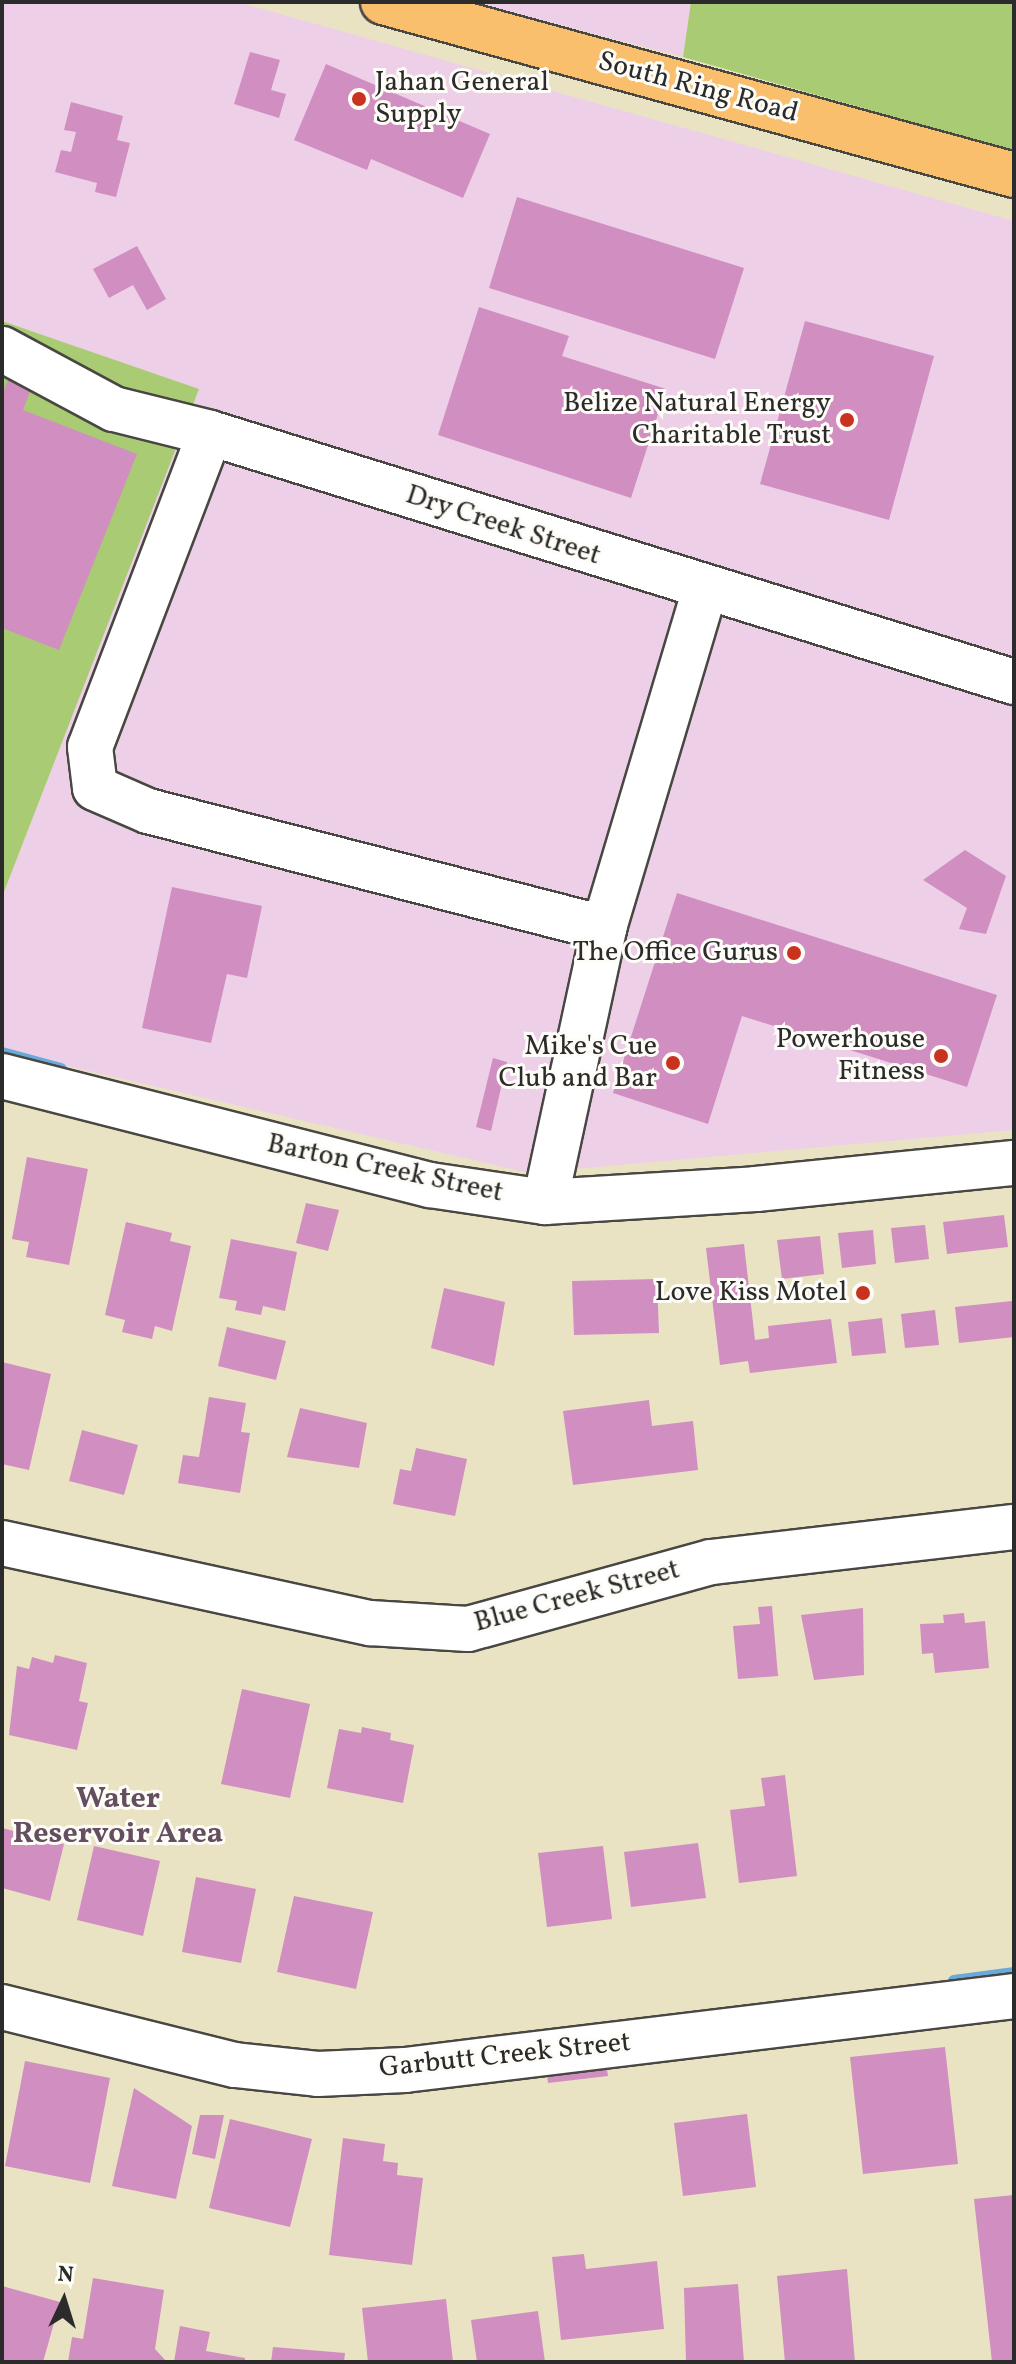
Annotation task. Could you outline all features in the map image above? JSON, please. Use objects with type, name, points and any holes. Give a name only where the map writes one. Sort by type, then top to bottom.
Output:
[{"type":"main road","name":"South Ring Road","points":[[383,2],[1014,175]]},
{"type":"street","name":"Dry Creek Street","points":[[2,349],[114,409],[210,433],[705,590],[1014,682]]},
{"type":"street","points":[[210,433],[90,747],[95,788],[148,811],[604,928]]},
{"type":"street","points":[[545,1202],[604,928],[705,590]]},
{"type":"street","name":"Barton Creek Street","points":[[2,1076],[430,1185],[545,1202],[756,1189],[1014,1163]]},
{"type":"street","name":"Blue Creek Street","points":[[2,1543],[370,1623],[468,1629],[711,1562],[1014,1527]]},
{"type":"street","name":"Garbutt Creek Street","points":[[2,2007],[235,2065],[318,2074],[405,2070],[1014,1996]]},
{"type":"shaded area","points":[[2,2],[238,2],[1014,221],[1014,1130],[529,1173],[2,1051],[2,897],[198,389],[2,321]]},
{"type":"shaded area","points":[[472,2],[691,2],[683,57]]},
{"type":"green space","points":[[691,2],[1014,2],[1014,151],[683,57]]},
{"type":"green space","points":[[2,321],[199,389],[2,897]]},
{"type":"building","points":[[250,52],[280,60],[271,90],[286,94],[279,118],[234,104]]},
{"type":"building","name":"Jahan General Supply","points":[[326,64],[490,134],[463,198],[371,159],[367,170],[294,140]]},
{"type":"building","points":[[71,102],[123,116],[117,140],[130,143],[116,197],[95,192],[97,183],[55,172],[61,150],[71,152],[76,132],[64,130]]},
{"type":"building","points":[[517,197],[744,268],[715,359],[489,288]]},
{"type":"building","points":[[137,246],[166,299],[147,310],[133,285],[109,298],[93,269]]},
{"type":"building","points":[[479,307],[569,336],[562,356],[666,389],[631,498],[438,435]]},
{"type":"building","name":"Belize Natural Energy Charitable Trust","points":[[805,321],[934,356],[889,520],[760,484]]},
{"type":"building","points":[[8,380],[31,389],[23,410],[137,454],[59,650],[2,628],[2,395]]},
{"type":"building","points":[[965,850],[1006,876],[986,934],[959,929],[967,908],[923,880]]},
{"type":"building","points":[[172,887],[262,906],[247,978],[227,974],[211,1043],[142,1028]]},
{"type":"building","points":[[677,893],[997,995],[967,1087],[742,1016],[708,1124],[613,1093]]},
{"type":"building","points":[[493,1058],[507,1062],[491,1131],[476,1127]]},
{"type":"building","points":[[27,1157],[88,1169],[69,1265],[26,1257],[29,1242],[12,1239]]},
{"type":"building","points":[[306,1203],[339,1210],[328,1251],[296,1243]]},
{"type":"building","points":[[1004,1215],[1008,1247],[947,1254],[943,1222]]},
{"type":"building","points":[[126,1222],[172,1233],[170,1241],[191,1246],[172,1331],[155,1326],[152,1339],[122,1332],[125,1320],[105,1315]]},
{"type":"building","points":[[925,1225],[929,1259],[895,1263],[891,1228]]},
{"type":"building","points":[[873,1230],[876,1264],[842,1268],[838,1233]]},
{"type":"building","points":[[820,1236],[824,1274],[782,1279],[777,1240]]},
{"type":"building","points":[[231,1239],[297,1252],[285,1311],[263,1306],[261,1315],[235,1310],[237,1301],[219,1298]]},
{"type":"building","points":[[744,1244],[755,1340],[769,1338],[768,1326],[831,1319],[837,1363],[750,1373],[748,1361],[720,1365],[706,1248]]},
{"type":"building","points":[[657,1279],[659,1333],[574,1335],[572,1281]]},
{"type":"building","points":[[444,1288],[505,1302],[494,1366],[431,1348]]},
{"type":"building","points":[[1012,1301],[1014,1337],[959,1343],[955,1307]]},
{"type":"building","points":[[935,1310],[939,1345],[905,1348],[901,1314]]},
{"type":"building","points":[[882,1318],[886,1353],[852,1356],[848,1322]]},
{"type":"building","points":[[227,1327],[286,1341],[276,1380],[218,1366]]},
{"type":"building","points":[[2,1362],[51,1374],[29,1470],[2,1464]]},
{"type":"building","points":[[209,1397],[246,1403],[241,1432],[250,1433],[240,1493],[178,1483],[183,1455],[199,1457]]},
{"type":"building","points":[[649,1400],[652,1426],[693,1421],[698,1470],[573,1485],[563,1411]]},
{"type":"building","points":[[300,1408],[367,1423],[359,1468],[287,1457]]},
{"type":"building","points":[[82,1430],[138,1445],[124,1495],[69,1481]]},
{"type":"building","points":[[416,1448],[467,1459],[455,1516],[393,1504],[400,1469],[411,1471]]},
{"type":"building","points":[[772,1606],[778,1676],[738,1679],[733,1626],[760,1624],[758,1607]]},
{"type":"building","points":[[863,1608],[864,1675],[814,1680],[801,1615]]},
{"type":"building","points":[[964,1613],[965,1623],[985,1621],[989,1668],[935,1673],[933,1653],[922,1654],[920,1624],[944,1623],[943,1615]]},
{"type":"building","points":[[55,1655],[87,1663],[79,1701],[88,1703],[77,1750],[9,1735],[17,1666],[29,1669],[32,1657],[53,1663]]},
{"type":"building","points":[[242,1689],[310,1704],[290,1798],[221,1784]]},
{"type":"building","points":[[362,1727],[391,1733],[390,1740],[414,1745],[403,1803],[327,1788],[339,1729],[361,1733]]},
{"type":"building","points":[[785,1775],[797,1876],[739,1883],[730,1810],[765,1806],[761,1778]]},
{"type":"building","points":[[2,1828],[64,1844],[50,1901],[2,1888]]},
{"type":"building","points":[[698,1843],[706,1898],[631,1907],[624,1852]]},
{"type":"building","points":[[94,1846],[160,1861],[143,1936],[77,1920]]},
{"type":"building","points":[[603,1846],[612,1919],[547,1927],[538,1853]]},
{"type":"building","points":[[196,1877],[256,1889],[241,1963],[182,1952]]},
{"type":"building","points":[[294,1896],[373,1912],[356,1989],[277,1972]]},
{"type":"building","points":[[945,2047],[958,2164],[863,2174],[850,2057]]},
{"type":"building","points":[[604,2050],[608,2076],[548,2083],[545,2057]]},
{"type":"building","points":[[25,2061],[110,2078],[90,2183],[5,2166]]},
{"type":"building","points":[[134,2088],[192,2126],[176,2199],[112,2186]]},
{"type":"building","points":[[747,2114],[756,2187],[683,2196],[674,2123]]},
{"type":"building","points":[[200,2115],[224,2115],[215,2159],[192,2154]]},
{"type":"building","points":[[230,2119],[312,2139],[290,2227],[209,2208]]},
{"type":"building","points":[[343,2138],[385,2144],[383,2161],[398,2163],[397,2175],[423,2178],[412,2265],[329,2255]]},
{"type":"building","points":[[1014,2195],[1014,2362],[992,2362],[974,2199]]},
{"type":"building","points":[[584,2254],[586,2269],[657,2261],[664,2329],[561,2340],[552,2257]]},
{"type":"building","points":[[847,2269],[855,2362],[785,2362],[777,2276]]},
{"type":"building","points":[[93,2278],[164,2290],[155,2349],[167,2362],[68,2362],[72,2337],[83,2339]]},
{"type":"building","points":[[738,2284],[744,2362],[686,2362],[684,2288]]},
{"type":"building","points":[[2,2286],[60,2302],[43,2362],[2,2362]]},
{"type":"building","points":[[446,2299],[453,2362],[368,2362],[362,2308]]},
{"type":"building","points":[[538,2311],[545,2362],[477,2362],[471,2320]]},
{"type":"building","points":[[180,2326],[210,2332],[206,2351],[245,2358],[245,2362],[174,2362]]},
{"type":"building","points":[[273,2347],[345,2353],[344,2362],[271,2362]]},
{"type":"waterway","points":[[2,1053],[61,1069]]},
{"type":"waterway","points":[[954,1981],[1014,1973]]},
{"type":"place","name":"Jahan General Supply","points":[[359,99]]},
{"type":"place","name":"Belize Natural Energy Charitable Trust","points":[[847,420]]},
{"type":"place","name":"The Office Gurus","points":[[794,953]]},
{"type":"place","name":"Powerhouse Fitness","points":[[941,1056]]},
{"type":"place","name":"Mike's Cue Club and Bar","points":[[673,1063]]},
{"type":"place","name":"Love Kiss Motel","points":[[863,1293]]},
{"type":"district","name":"Water Reservoir Area","points":[[118,1816]]}]
